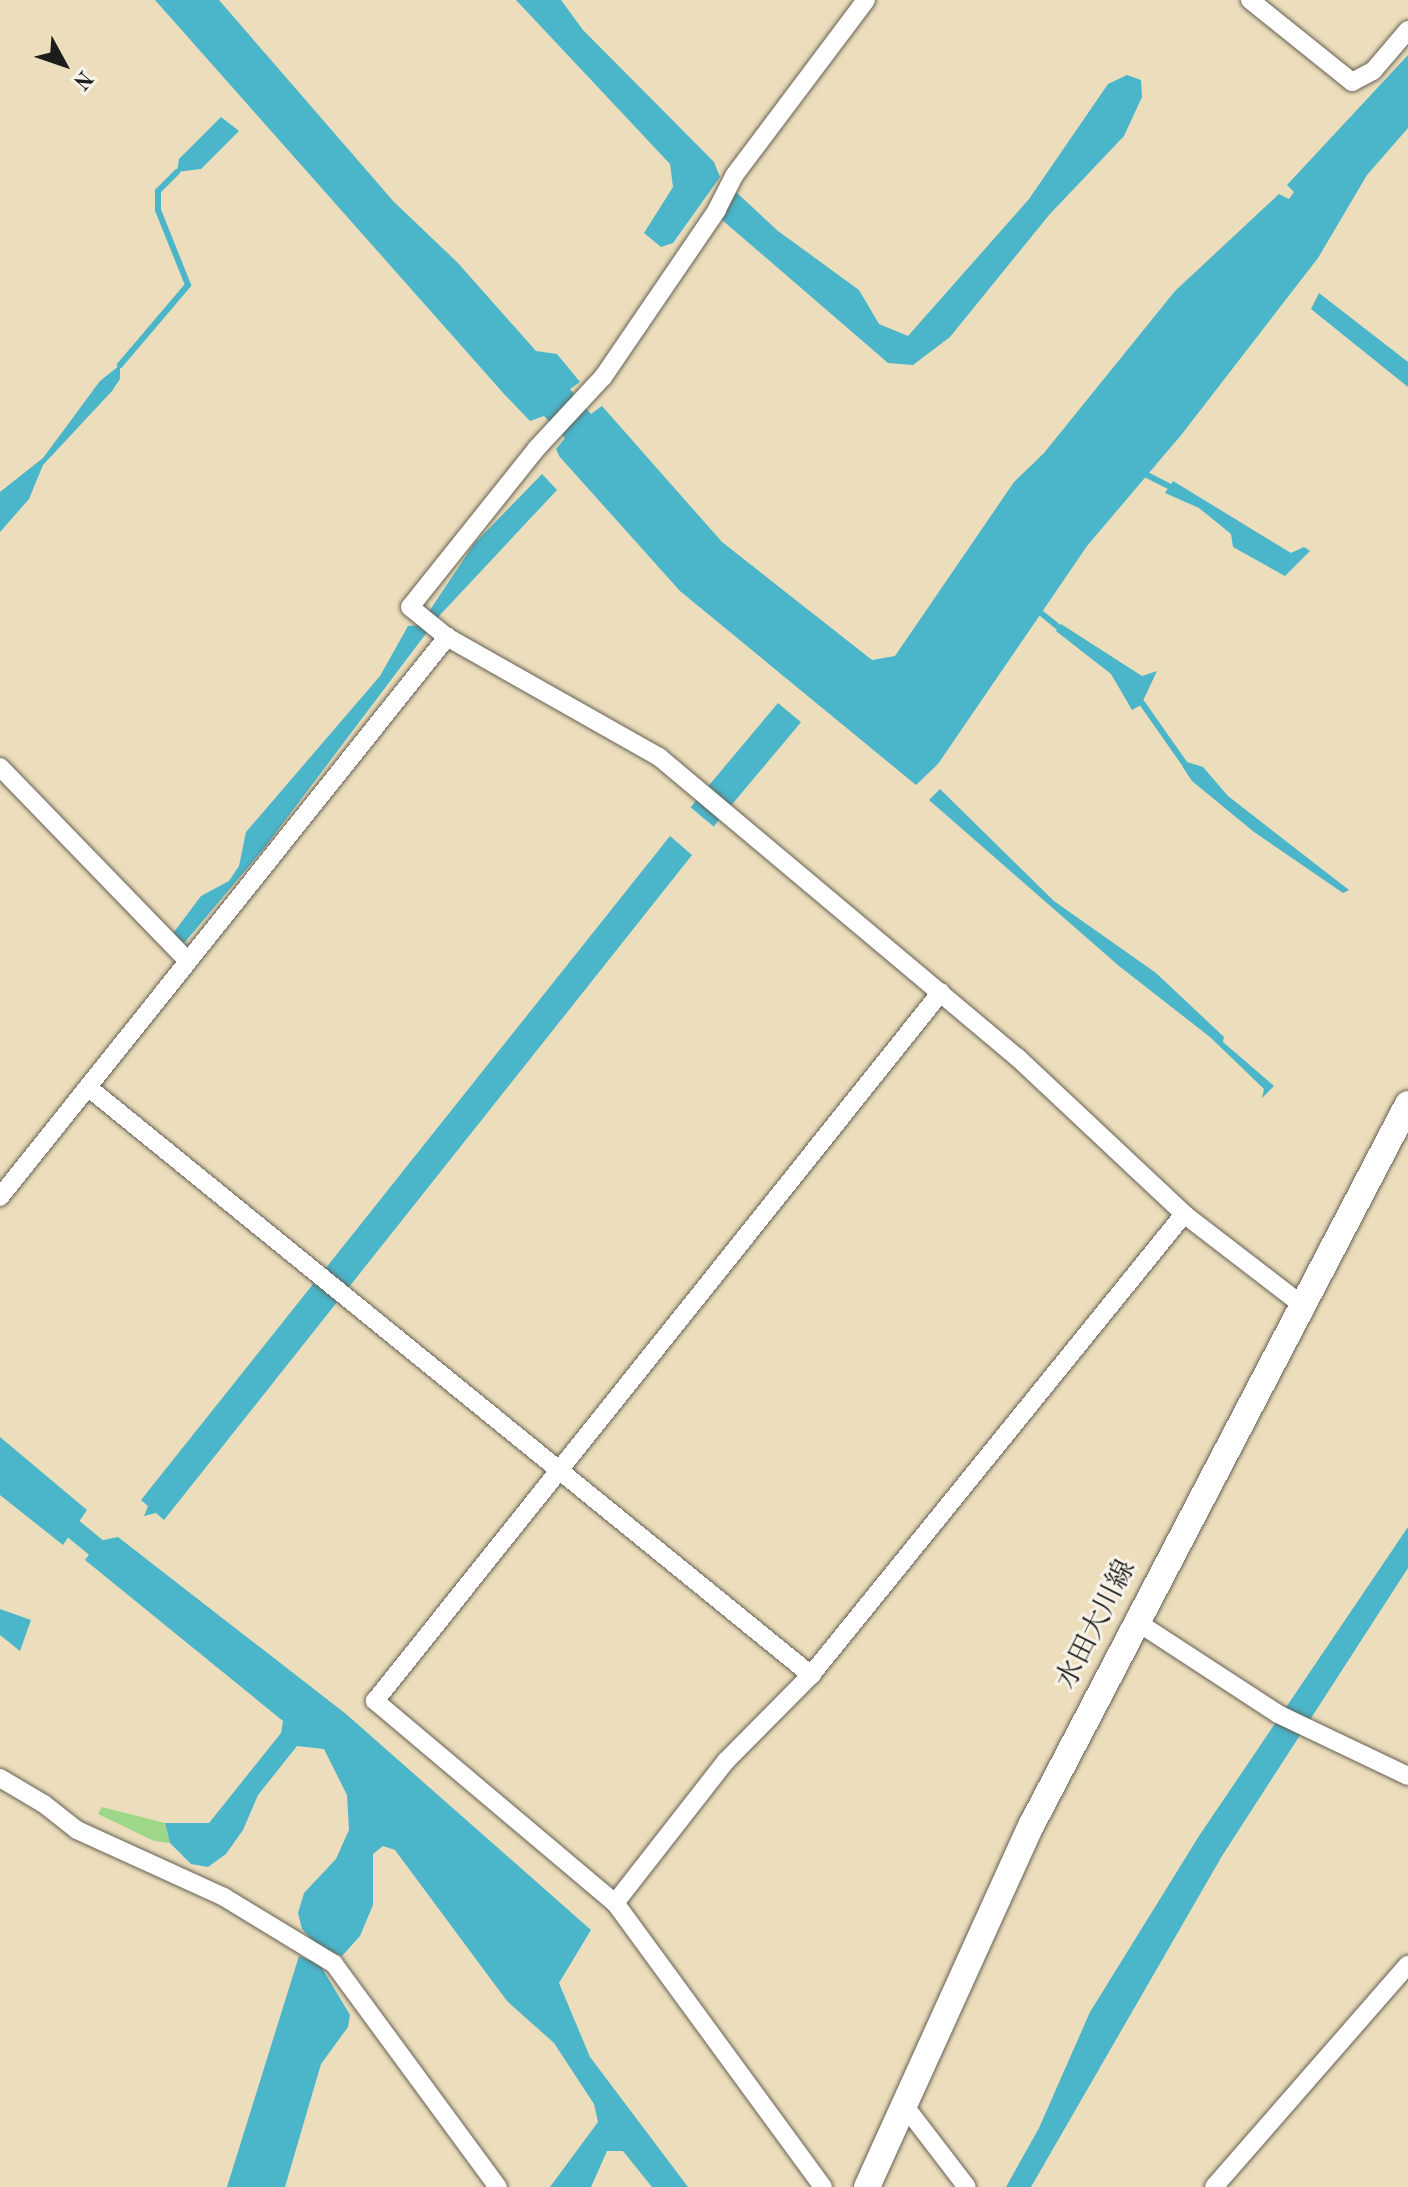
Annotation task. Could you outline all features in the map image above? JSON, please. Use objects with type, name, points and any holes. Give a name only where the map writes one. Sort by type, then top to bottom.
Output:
[{"type":"main road","name":"水田大川線","points":[[867,2187],[987,1919],[1134,1620],[1408,1104]]},
{"type":"street","points":[[866,0],[734,176],[717,210],[603,377],[537,448],[410,607],[447,637],[674,769],[941,992],[1184,1214],[1302,1305]]},
{"type":"street","points":[[1250,0],[1352,82],[1373,71],[1408,30]]},
{"type":"street","points":[[0,1197],[447,637]]},
{"type":"street","points":[[0,767],[187,960]]},
{"type":"street","points":[[823,2187],[615,1903],[375,1701],[941,992]]},
{"type":"street","points":[[89,1088],[351,1306],[811,1675]]},
{"type":"street","points":[[615,1903],[726,1761],[811,1675],[1184,1214]]},
{"type":"street","points":[[1134,1620],[1305,1730],[1408,1776]]},
{"type":"street","points":[[0,1778],[77,1830],[224,1897],[295,1944],[334,1964],[498,2187]]},
{"type":"street","points":[[1214,2187],[1408,1965]]},
{"type":"street","points":[[904,2105],[967,2187]]},
{"type":"green space","points":[[102,1807],[165,1823],[170,1843],[154,1841],[98,1814]]},
{"type":"water","points":[[155,0],[219,0],[394,202],[457,262],[536,351],[557,354],[580,382],[570,389],[591,414],[602,406],[722,542],[872,660],[895,656],[1014,482],[1044,453],[1175,291],[1279,194],[1289,199],[1294,192],[1287,185],[1408,55],[1408,128],[1367,175],[1318,258],[1182,434],[1087,546],[938,764],[916,785],[680,591],[559,456],[556,449],[565,438],[544,416],[530,421],[505,395]]},
{"type":"water","points":[[516,0],[561,0],[583,30],[714,162],[720,177],[673,243],[661,247],[644,233],[673,187],[670,164]]},
{"type":"water","points":[[1127,75],[1141,80],[1142,97],[1124,136],[1049,215],[950,337],[913,365],[888,363],[721,219],[736,192],[778,231],[859,290],[879,324],[908,336],[1029,199],[1108,84]]},
{"type":"water","points":[[221,117],[239,131],[201,169],[177,172],[179,159]]},
{"type":"water","points":[[1319,293],[1408,362],[1408,387],[1311,309]]},
{"type":"water","points":[[120,365],[120,379],[112,391],[43,465],[29,499],[0,532],[0,492],[43,458],[100,381]]},
{"type":"water","points":[[542,474],[557,490],[440,615],[265,847],[185,942],[176,944],[171,936],[201,896],[229,881],[239,866],[246,832],[380,676],[408,626],[420,625],[474,544]]},
{"type":"water","points":[[1173,481],[1291,553],[1304,547],[1310,551],[1285,576],[1233,547],[1231,534],[1199,508],[1165,493]]},
{"type":"water","points":[[1061,624],[1142,676],[1157,671],[1141,705],[1132,710],[1111,674],[1056,631]]},
{"type":"water","points":[[778,703],[801,722],[714,826],[691,807]]},
{"type":"water","points":[[1187,762],[1203,767],[1228,796],[1349,890],[1343,893],[1254,832],[1192,781],[1182,766]]},
{"type":"water","points":[[940,789],[1054,901],[1156,973],[1224,1037],[1223,1042],[1274,1086],[1262,1098],[1264,1089],[1210,1037],[1119,966],[929,800]]},
{"type":"water","points":[[670,836],[692,855],[164,1520],[156,1513],[144,1516],[148,1506],[141,1500]]},
{"type":"water","points":[[0,1437],[87,1510],[63,1545],[0,1495]]},
{"type":"water","points":[[1408,1527],[1408,1568],[1222,1856],[1031,2187],[1006,2187],[1039,2128],[1090,2012],[1199,1836]]},
{"type":"water","points":[[118,1537],[346,1714],[591,1930],[559,1983],[590,2057],[688,2187],[652,2187],[623,2151],[607,2151],[591,2187],[550,2187],[598,2122],[594,2104],[554,2043],[507,2001],[395,1850],[383,1846],[373,1854],[373,1905],[360,1936],[342,1956],[326,1950],[322,1968],[350,2015],[348,2027],[321,2064],[285,2187],[227,2187],[299,1956],[309,1960],[314,1942],[302,1929],[298,1913],[304,1893],[336,1859],[349,1830],[347,1795],[324,1749],[297,1746],[258,1795],[243,1830],[226,1854],[208,1867],[191,1864],[170,1843],[165,1823],[209,1823],[281,1733],[283,1721],[85,1560],[99,1541]]},
{"type":"water","points":[[0,1609],[31,1620],[20,1651],[0,1635]]},
{"type":"waterway","points":[[120,365],[188,285],[158,210],[158,191],[177,172]]},
{"type":"waterway","points":[[1147,475],[1169,486]]},
{"type":"waterway","points":[[1041,613],[1058,627]]},
{"type":"waterway","points":[[1142,703],[1184,763]]},
{"type":"waterway","points":[[54,1513],[116,1564]]}]
